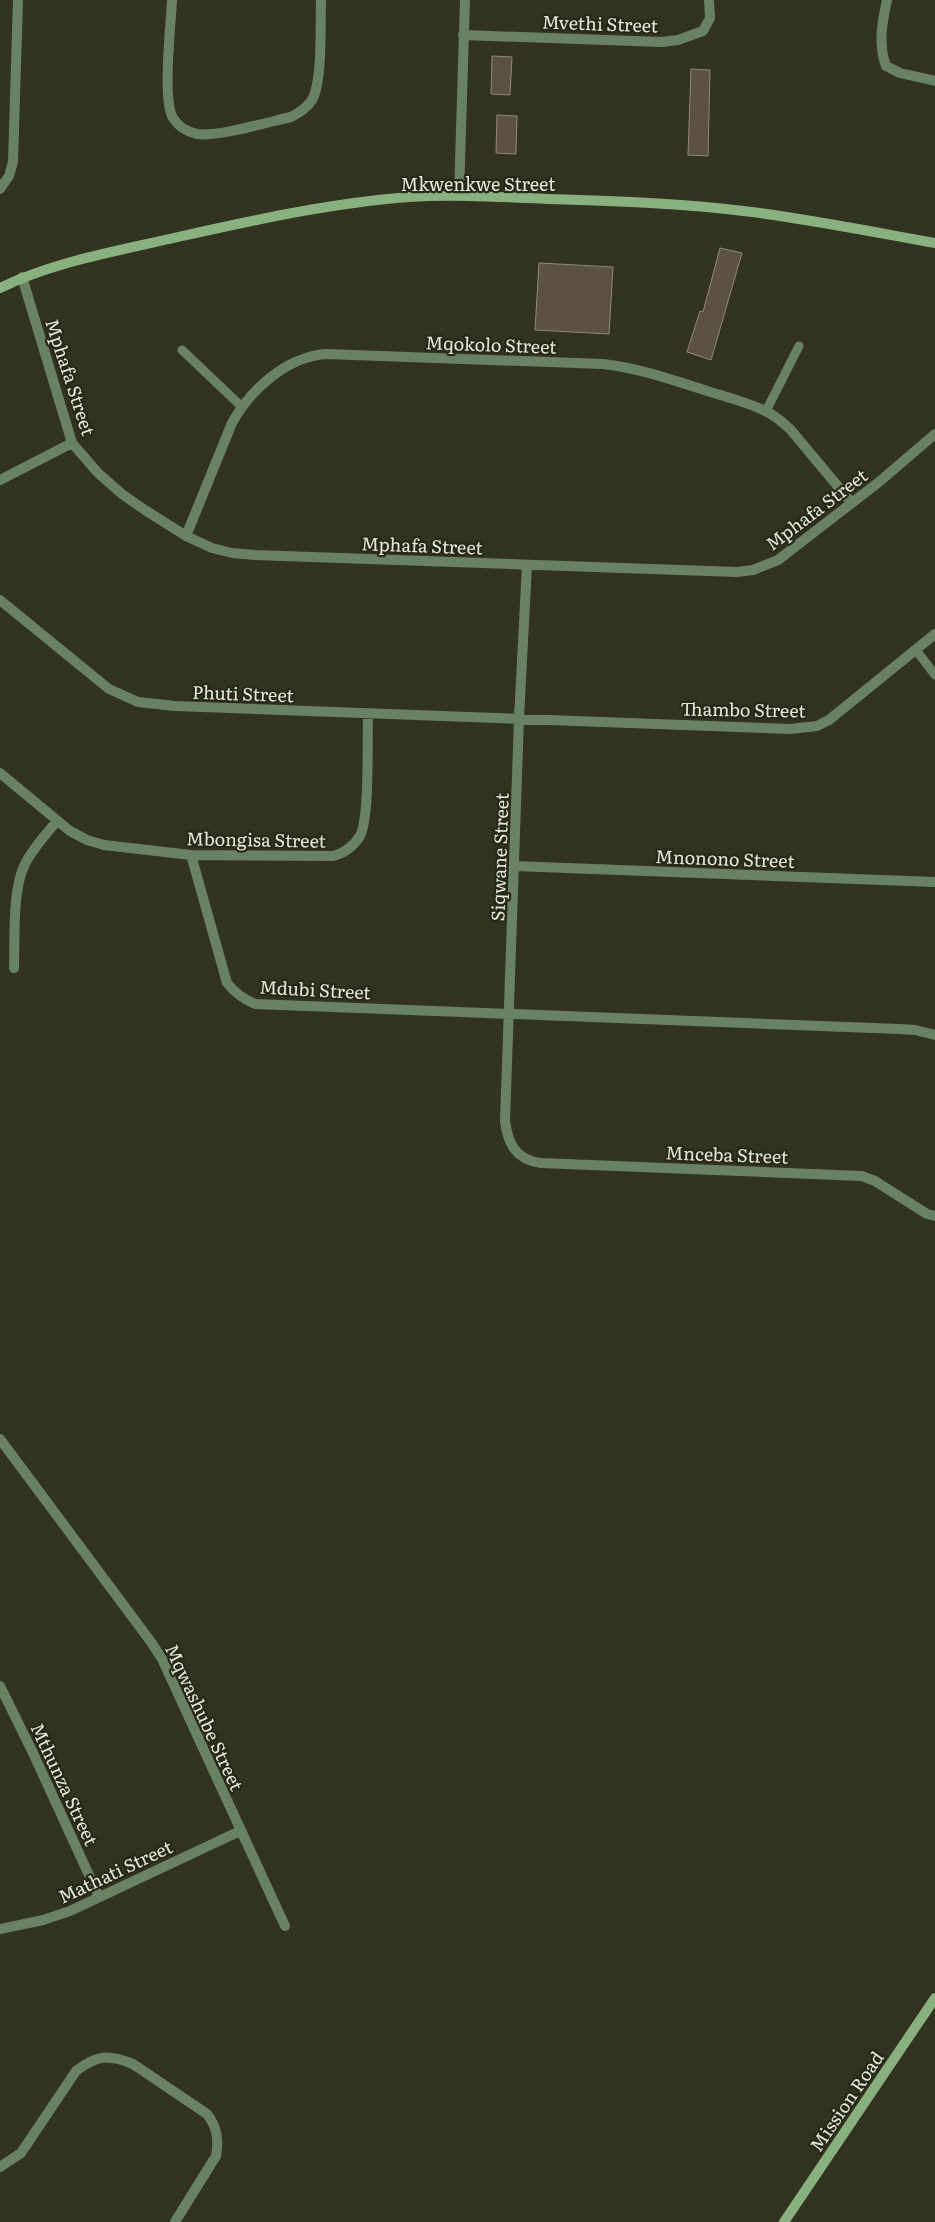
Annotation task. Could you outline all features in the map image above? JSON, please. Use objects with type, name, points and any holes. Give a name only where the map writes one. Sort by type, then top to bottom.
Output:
[{"type":"street","points":[[0,189],[10,176],[12,162],[18,0]]},
{"type":"street","points":[[172,0],[168,87],[172,116],[185,130],[197,134],[212,134],[291,117],[302,111],[312,101],[318,74],[321,0]]},
{"type":"street","points":[[459,195],[465,0]]},
{"type":"street","name":"Mvethi Street","points":[[463,35],[661,42],[678,40],[702,31],[710,18],[709,0]]},
{"type":"street","points":[[887,0],[881,34],[882,53],[886,66],[900,73],[935,80]]},
{"type":"street","name":"Mkwenkwe Street","points":[[0,288],[22,277],[74,261],[277,216],[409,197],[459,195],[686,205],[752,212],[935,243]]},
{"type":"street","name":"Mphafa Street","points":[[22,277],[72,443],[98,473],[122,494],[186,536],[212,548],[255,555],[737,572],[754,570],[778,560],[916,452],[935,434]]},
{"type":"street","name":"Mqokolo Street","points":[[186,536],[241,406],[251,394],[296,361],[311,355],[326,354],[621,366],[659,376],[766,411],[790,428],[851,502]]},
{"type":"street","points":[[0,480],[72,443]]},
{"type":"street","name":"Siqwane Street","points":[[512,1148],[505,1121],[519,718],[527,565]]},
{"type":"street","name":"Phuti Street","points":[[0,600],[109,689],[123,697],[138,702],[175,706],[519,718]]},
{"type":"street","name":"Thambo Street","points":[[519,718],[805,729],[829,720],[935,634]]},
{"type":"street","name":"Mbongisa Street","points":[[0,773],[70,831],[87,840],[104,845],[191,855],[333,856],[345,853],[360,836],[364,826],[368,714]]},
{"type":"street","points":[[14,968],[16,912],[20,878],[24,864],[58,820]]},
{"type":"street","name":"Mdubi Street","points":[[191,855],[227,983],[234,992],[244,999],[255,1004],[271,1006],[510,1013]]},
{"type":"street","name":"Mnonono Street","points":[[514,866],[935,882]]},
{"type":"street","points":[[510,1013],[899,1029],[915,1030],[935,1035]]},
{"type":"street","name":"Mnceba Street","points":[[512,1148],[526,1159],[541,1163],[862,1176],[927,1214],[935,1216]]},
{"type":"street","name":"Mqwashube Street","points":[[0,1439],[151,1642],[171,1678],[285,1926]]},
{"type":"street","name":"Mthunza Street","points":[[0,1686],[99,1897]]},
{"type":"street","name":"Mathati Street","points":[[0,1929],[43,1920],[70,1911],[240,1831]]},
{"type":"street","name":"Mission Road","points":[[784,2222],[935,1998]]},
{"type":"street","points":[[0,2168],[21,2152],[76,2071],[87,2062],[98,2058],[120,2059],[133,2064],[207,2114],[217,2132],[216,2156],[175,2222]]},
{"type":"lane","points":[[766,411],[799,346]]},
{"type":"lane","points":[[182,350],[241,406]]},
{"type":"lane","points":[[916,650],[935,675]]},
{"type":"building","points":[[492,56],[512,57],[510,95],[491,94]]},
{"type":"building","points":[[691,69],[710,70],[708,156],[688,155]]},
{"type":"building","points":[[497,115],[517,116],[516,154],[496,153]]},
{"type":"building","points":[[720,248],[742,253],[711,360],[687,352],[700,311],[703,312]]},
{"type":"building","points":[[539,263],[613,267],[609,334],[535,330]]}]
